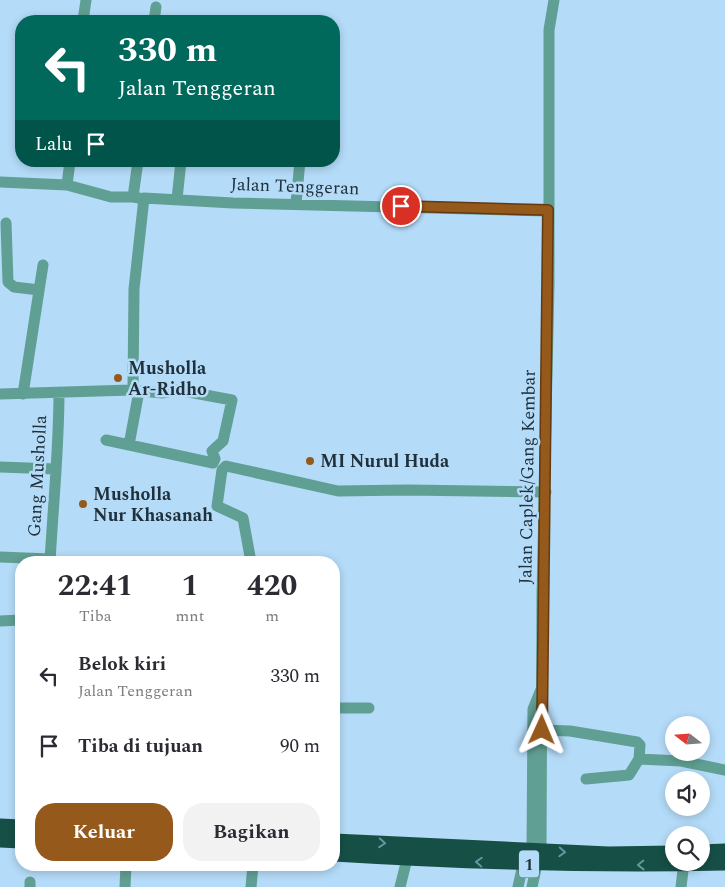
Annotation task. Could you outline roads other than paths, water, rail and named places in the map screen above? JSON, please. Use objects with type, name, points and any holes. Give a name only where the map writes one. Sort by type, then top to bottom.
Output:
[{"type":"highway","points":[[0,826],[15,827]]},
{"type":"highway","points":[[0,840],[15,841]]},
{"type":"highway","name":"1","points":[[340,842],[535,859],[608,854],[665,853]]},
{"type":"highway","points":[[710,852],[725,851]]},
{"type":"highway","name":"1","points":[[340,854],[406,859],[535,859],[665,863]]},
{"type":"highway","name":"1","points":[[710,863],[725,863]]},
{"type":"street","points":[[84,15],[86,0]]},
{"type":"street","points":[[548,210],[549,30],[554,0]]},
{"type":"street","points":[[155,15],[156,7]]},
{"type":"street","points":[[67,185],[69,167]]},
{"type":"street","points":[[129,445],[135,390],[133,387],[134,289],[139,198],[138,167]]},
{"type":"street","points":[[178,199],[181,167]]},
{"type":"street","points":[[296,203],[299,167]]},
{"type":"street","name":"Jalan Tenggeran","points":[[0,182],[67,185],[111,197],[233,203],[548,210]]},
{"type":"street","name":"Jalan Caplek/Gang Kembar","points":[[535,859],[543,685],[542,594],[546,492],[548,210]]},
{"type":"street","points":[[6,223],[8,282],[14,287],[39,290]]},
{"type":"street","points":[[23,394],[43,265]]},
{"type":"street","points":[[0,394],[135,390],[162,393],[178,390],[229,398],[232,402],[223,442],[212,451],[215,459],[213,462],[106,440]]},
{"type":"street","name":"Gang Musholla","points":[[50,556],[55,469],[59,436],[59,392]]},
{"type":"street","points":[[250,556],[243,518],[217,506],[222,470],[226,466],[338,491],[546,492]]},
{"type":"street","points":[[0,468],[55,469]]},
{"type":"street","points":[[0,557],[15,558]]},
{"type":"street","points":[[0,621],[15,620]]},
{"type":"street","points":[[532,887],[535,859],[533,709],[543,685]]},
{"type":"street","points":[[340,708],[369,708]]},
{"type":"street","points":[[542,730],[570,731],[637,742],[640,745],[638,765],[629,775],[586,778]]},
{"type":"street","points":[[640,759],[681,761],[725,770]]},
{"type":"street","points":[[400,887],[406,859]]},
{"type":"street","points":[[518,887],[535,859]]},
{"type":"street","points":[[125,887],[126,871]]},
{"type":"street","points":[[251,887],[252,871]]},
{"type":"street","points":[[681,887],[683,871]]},
{"type":"place","name":"Musholla Ar-Ridho","points":[[118,378]]},
{"type":"place","name":"MI Nurul Huda","points":[[310,461]]},
{"type":"place","name":"Musholla Nur Khasanah","points":[[83,504]]}]
